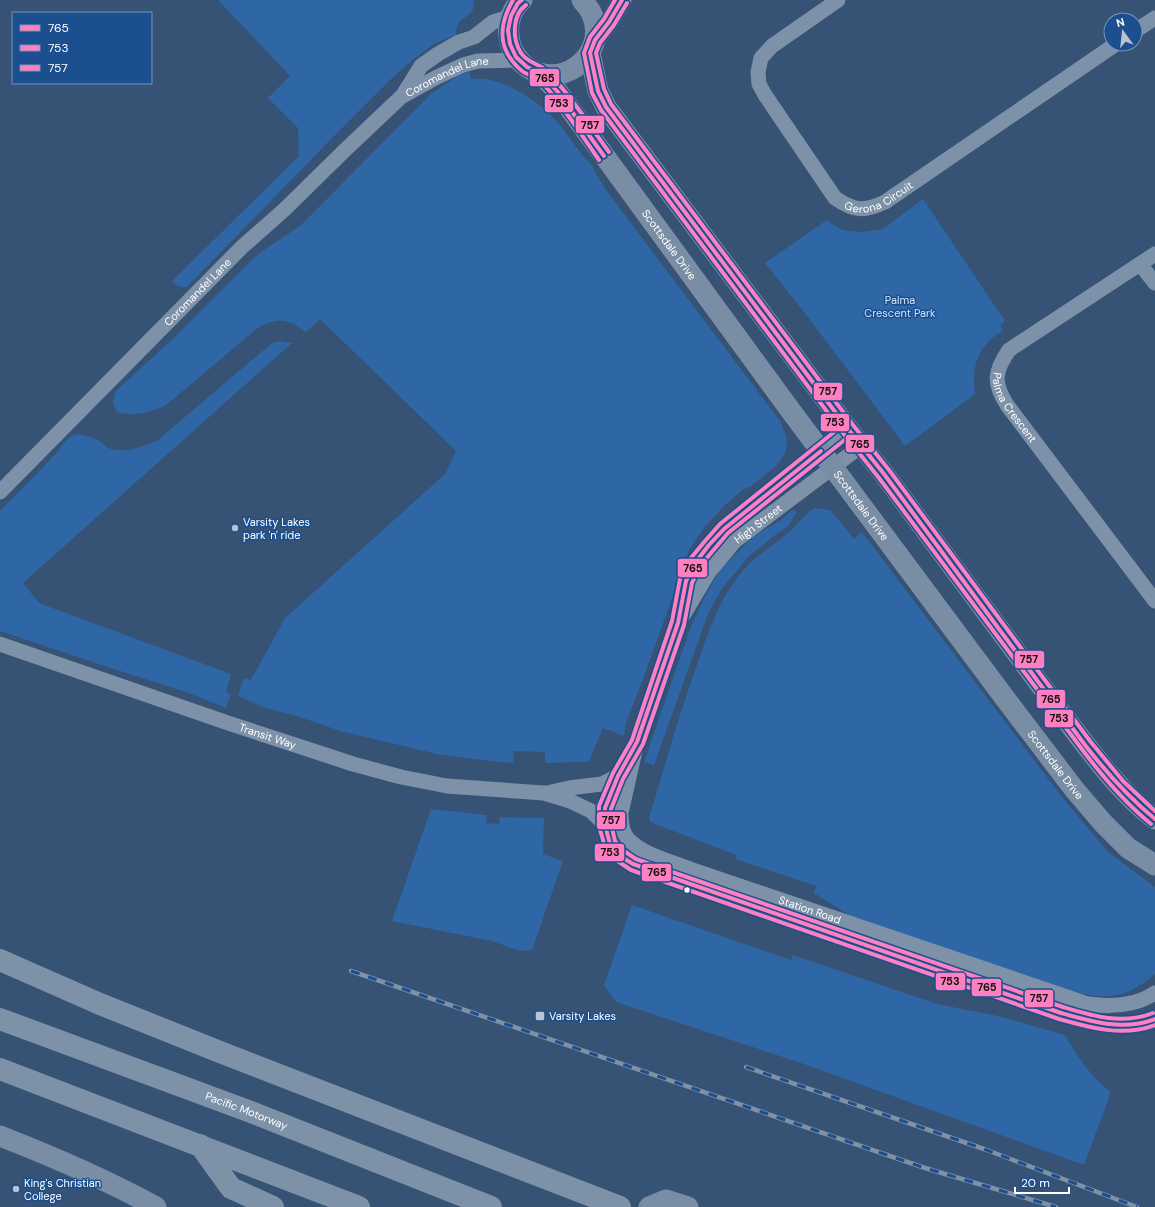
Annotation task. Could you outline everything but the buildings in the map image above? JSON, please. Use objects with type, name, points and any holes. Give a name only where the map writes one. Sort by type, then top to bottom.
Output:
[{"type":"highway","points":[[0,960],[100,1004],[620,1207]]},
{"type":"highway","name":"Pacific Motorway","points":[[0,1019],[251,1112],[491,1207]]},
{"type":"highway","points":[[0,1069],[359,1207]]},
{"type":"highway","points":[[200,1145],[231,1188],[273,1207]]},
{"type":"main road","points":[[582,0],[591,12],[595,26],[592,47],[598,91],[606,107],[1092,752],[1129,796],[1155,819]]},
{"type":"main road","points":[[513,7],[508,30],[510,44],[516,57],[527,67],[540,73],[554,75],[568,72],[580,64],[592,47]]},
{"type":"main road","name":"Scottsdale Drive","points":[[540,73],[558,91],[631,194],[1074,789],[1103,823],[1128,848],[1155,865]]},
{"type":"main road","points":[[0,1136],[46,1154],[111,1183],[156,1207]]},
{"type":"main road","points":[[649,1207],[666,1200],[688,1207]]},
{"type":"street","points":[[592,47],[622,0]]},
{"type":"street","name":"Gerona Circuit","points":[[838,0],[772,46],[761,58],[758,72],[759,84],[835,198],[848,207],[861,210],[873,208],[885,202],[1104,52]]},
{"type":"street","name":"Coromandel Lane","points":[[0,492],[242,247],[285,209],[401,97],[421,66],[459,42],[474,36],[513,7]]},
{"type":"street","points":[[1143,26],[1155,18]]},
{"type":"street","name":"Coromandel Lane","points":[[401,97],[437,77],[463,65],[478,61],[519,60]]},
{"type":"street","name":"Palma Crescent","points":[[1155,254],[1009,350],[1000,363],[997,378],[1000,393],[1007,405],[1155,601]]},
{"type":"street","points":[[1140,264],[1155,283]]},
{"type":"street","name":"High Street","points":[[637,742],[678,623],[710,572],[734,541],[827,459],[848,429]]},
{"type":"street","name":"High Street","points":[[827,459],[861,446]]},
{"type":"street","name":"Transit Way","points":[[0,644],[228,723],[353,764],[401,777],[447,786],[544,794],[570,801],[591,811],[605,825]]},
{"type":"street","name":"Station Road","points":[[637,742],[618,776],[605,808],[605,825],[610,844],[620,856],[633,864],[1061,1013],[1099,1022],[1118,1024],[1133,1024],[1155,1019]]},
{"type":"street","name":"Station Road","points":[[637,742],[620,812],[621,823],[627,839],[640,849],[690,869],[1088,1004],[1115,1006],[1138,1000],[1155,992]]},
{"type":"street","name":"Transit Way","points":[[544,794],[569,788],[602,784],[618,776]]},
{"type":"green space","points":[[218,0],[473,0],[474,5],[469,15],[458,24],[456,28],[456,35],[434,44],[393,77],[187,287],[180,287],[172,281],[299,156],[298,128],[268,98],[290,76]]},
{"type":"green space","points":[[469,71],[471,79],[488,79],[510,87],[528,97],[546,110],[560,125],[593,166],[594,171],[606,190],[780,421],[786,435],[787,447],[781,460],[775,467],[751,486],[742,490],[724,506],[703,529],[689,550],[626,723],[624,736],[603,728],[590,759],[587,762],[545,763],[545,752],[514,751],[513,763],[437,754],[340,731],[297,716],[265,708],[238,696],[244,678],[251,680],[285,618],[445,474],[456,451],[320,319],[306,332],[294,324],[283,321],[272,322],[259,327],[165,406],[147,412],[129,414],[117,412],[113,403],[115,392],[178,334],[258,254],[300,226],[432,93],[456,77]]},
{"type":"green space","name":"Palma Crescent Park","points":[[923,199],[1005,321],[1000,325],[1003,331],[990,340],[980,353],[977,360],[974,373],[975,394],[905,446],[804,312],[765,263],[827,220],[840,229],[850,231],[863,232],[883,229]]},
{"type":"green space","points":[[280,341],[292,343],[23,583],[39,603],[231,674],[226,692],[231,694],[226,708],[186,692],[0,631],[0,511],[51,459],[63,444],[72,436],[85,435],[101,442],[108,448],[115,450],[128,450],[158,440],[272,343]]},
{"type":"green space","points":[[814,508],[830,510],[854,539],[862,532],[1062,797],[1108,852],[1155,887],[1155,974],[1143,984],[1120,994],[1109,996],[1085,994],[1058,987],[849,915],[814,893],[816,886],[735,859],[736,855],[650,822],[649,818],[672,740],[707,636],[724,598],[739,575],[757,556],[788,533]]},
{"type":"green space","points":[[792,510],[797,512],[788,526],[748,557],[721,590],[708,614],[654,765],[644,762],[691,626],[706,594],[721,569],[754,536],[781,520]]},
{"type":"green space","points":[[431,809],[487,815],[486,823],[499,824],[500,817],[544,818],[543,854],[563,861],[532,950],[520,951],[492,941],[392,921]]},
{"type":"green space","points":[[632,905],[791,960],[793,955],[937,1004],[998,1016],[1065,1035],[1085,1066],[1111,1092],[1084,1165],[801,1063],[616,1002],[604,985]]},
{"type":"railway","points":[[351,971],[925,1168],[1056,1207]]},
{"type":"railway","points":[[746,1067],[984,1149],[1137,1207]]},
{"type":"transit line","name":"753","points":[[513,0],[505,19],[502,37],[508,55],[522,71],[543,83],[571,119],[599,160]]},
{"type":"transit line","name":"765","points":[[522,0],[518,3],[511,16],[508,30],[510,44],[516,57],[527,67],[540,73],[557,91],[604,156]]},
{"type":"transit line","name":"753","points":[[615,0],[604,19],[590,37],[584,53],[592,93],[601,110],[1105,779],[1141,816],[1151,824]]},
{"type":"transit line","name":"765","points":[[590,53],[595,40],[609,22],[622,0]]},
{"type":"transit line","name":"757","points":[[627,3],[614,25],[600,43],[596,53],[604,89],[611,104],[853,425],[889,470],[1090,741],[1123,781],[1155,811]]},
{"type":"transit line","name":"757","points":[[526,5],[521,9],[518,15],[515,28],[516,41],[521,53],[528,60],[544,69],[562,87],[609,152]]},
{"type":"transit line","name":"765","points":[[590,53],[598,91],[606,107],[848,429],[884,474],[1085,745],[1118,784],[1155,819]]},
{"type":"transit line","name":"753","points":[[844,424],[720,524],[690,559],[680,579],[672,621],[632,740],[613,773],[599,806],[599,826],[605,847],[616,860],[631,870],[1059,1019],[1095,1028],[1119,1031],[1143,1029],[1155,1025]]},
{"type":"transit line","name":"757","points":[[852,434],[728,533],[700,566],[692,583],[684,625],[643,744],[623,779],[611,809],[611,824],[615,841],[624,851],[636,859],[1063,1007],[1096,1016],[1119,1019],[1141,1017],[1153,1013]]},
{"type":"transit line","name":"765","points":[[821,451],[724,529],[695,563],[686,581],[678,623],[637,742],[618,776],[605,808],[605,825],[610,844],[620,856],[633,864],[1061,1013],[1096,1022],[1120,1025],[1143,1023],[1155,1019]]},
{"type":"place","name":"Varsity Lakes park 'n' ride","points":[[235,528]]},
{"type":"place","name":"Varsity Lakes","points":[[540,1016]]},
{"type":"place","name":"King's Christian College","points":[[16,1189]]}]
